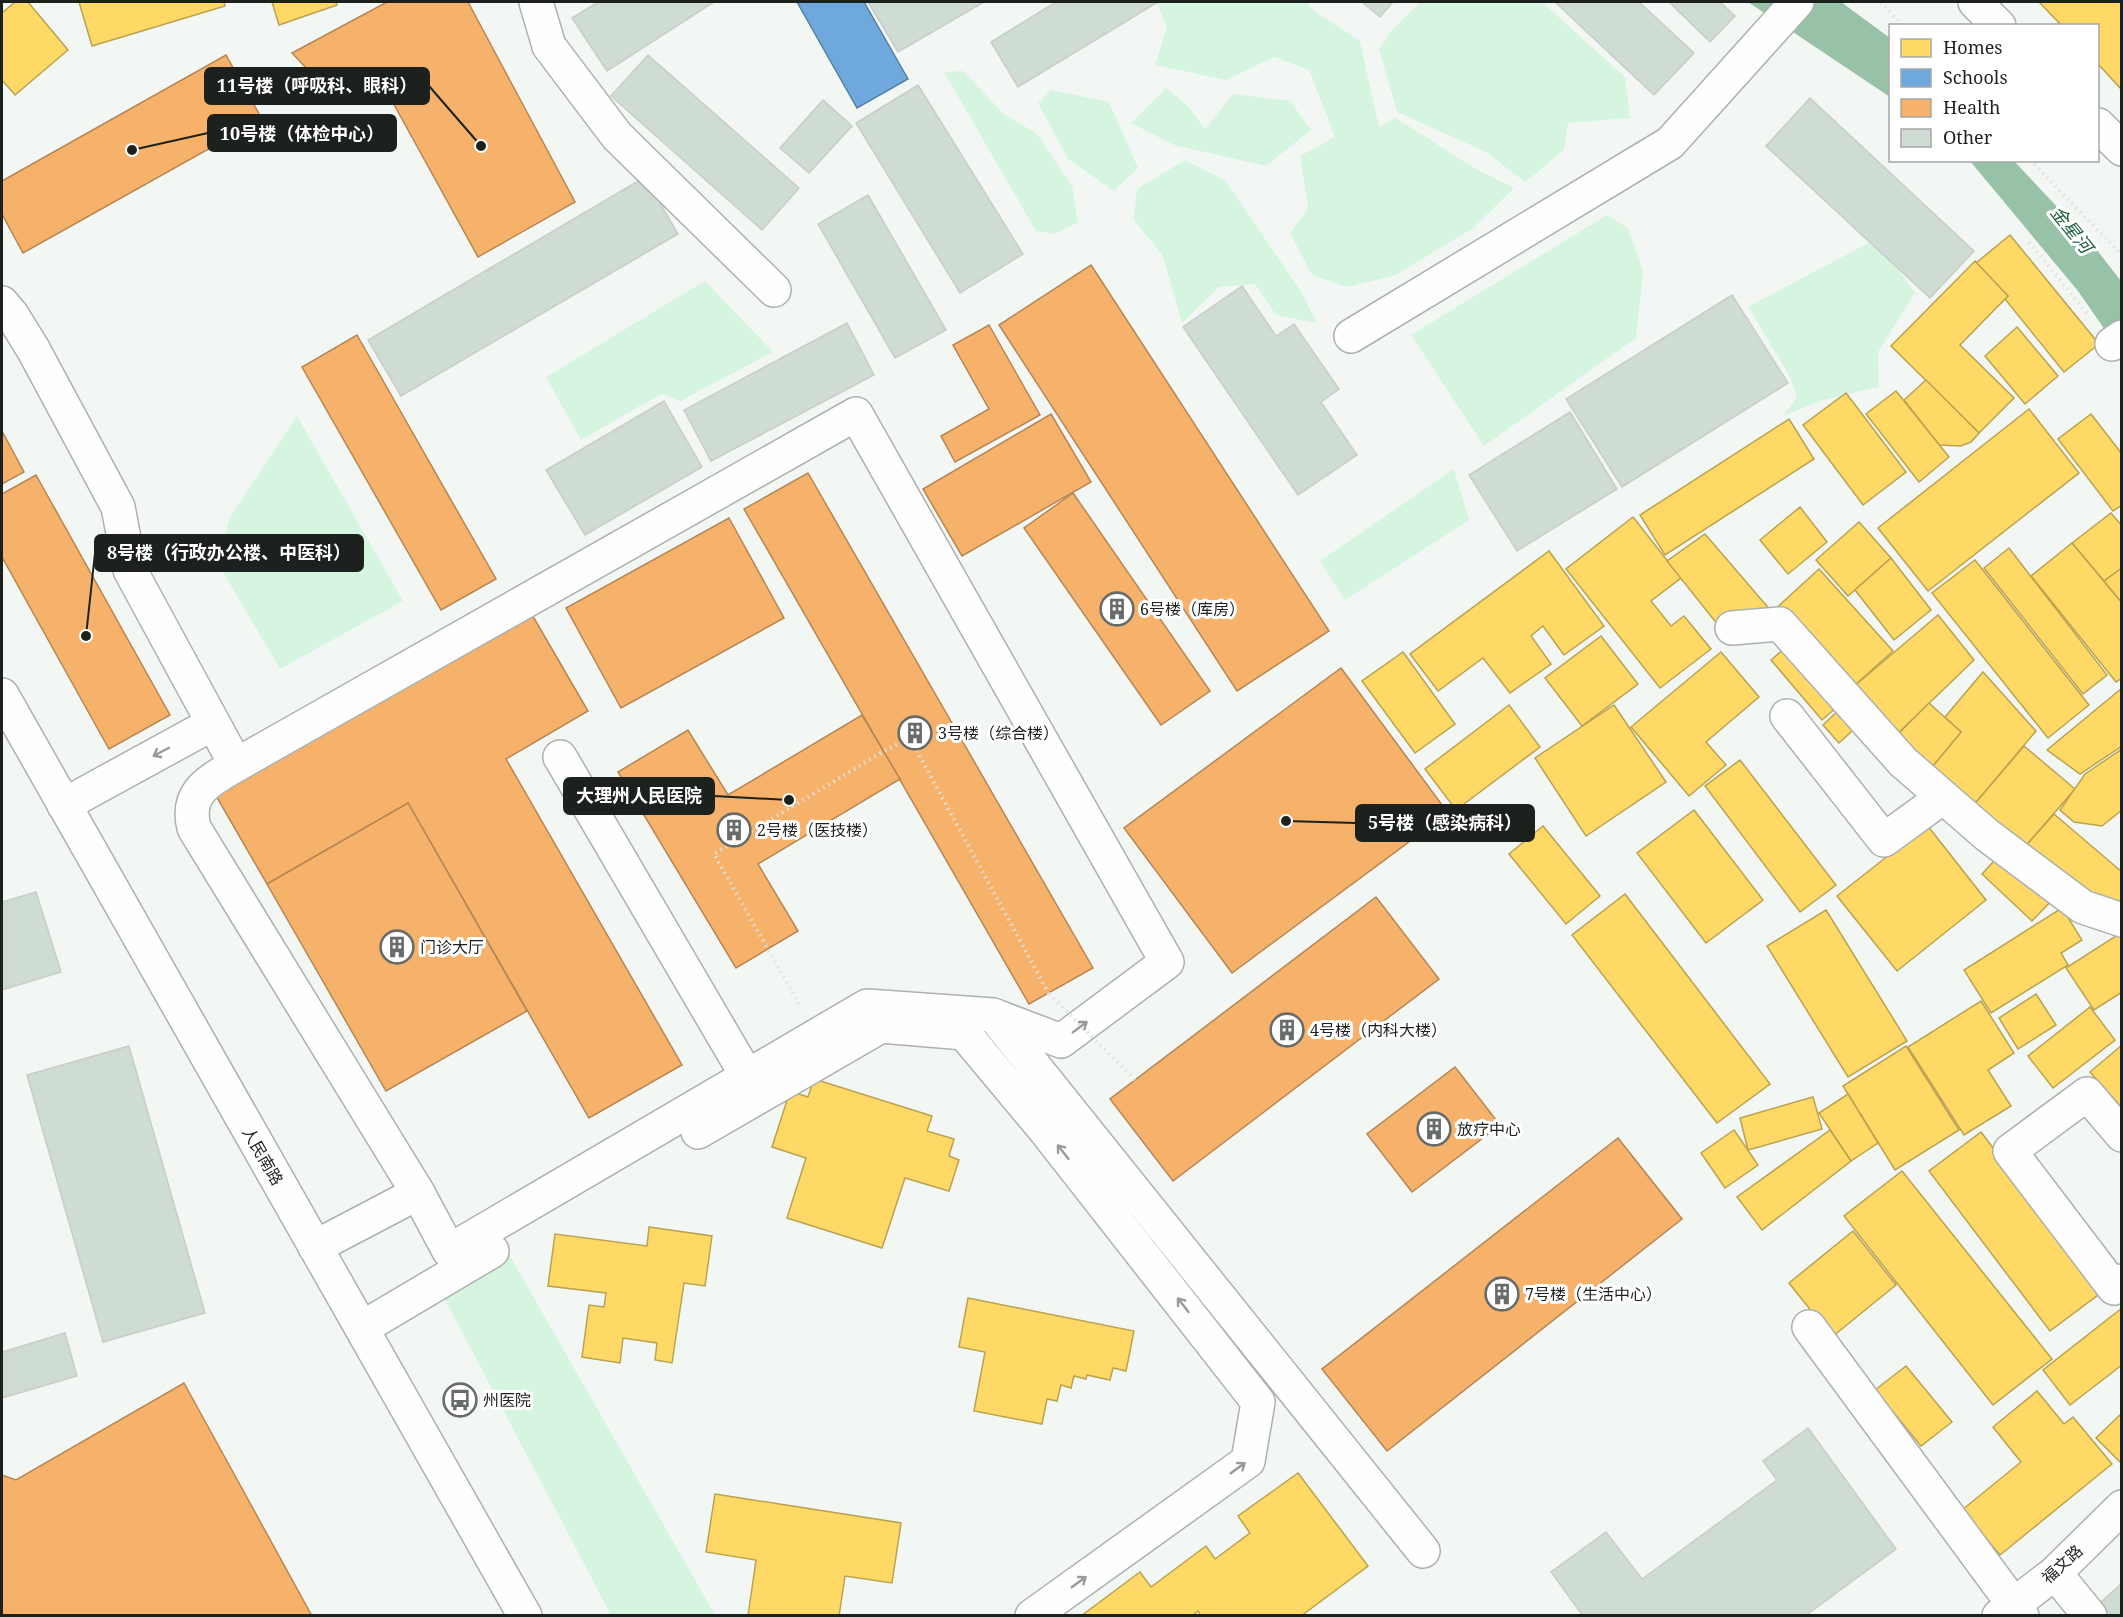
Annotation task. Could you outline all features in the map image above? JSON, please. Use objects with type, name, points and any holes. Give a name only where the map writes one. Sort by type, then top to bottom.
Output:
[{"type":"street","points":[[536,2],[549,46],[617,136],[774,290]]},
{"type":"street","points":[[1975,2],[1997,24]]},
{"type":"street","points":[[1351,336],[1670,143],[1788,12]]},
{"type":"street","points":[[2099,127],[2121,149]]},
{"type":"street","points":[[7,309],[33,349],[118,507],[130,570],[236,765]]},
{"type":"street","points":[[856,414],[1167,962],[1061,1041],[993,1015],[867,1006],[449,1251],[418,1193],[194,828],[190,814],[196,796],[208,782],[236,765],[856,414]]},
{"type":"street","points":[[1732,628],[1780,624],[1903,762],[1943,797],[1987,835],[2083,907],[2121,920]]},
{"type":"street","name":"人民南路","points":[[2,695],[525,1616]]},
{"type":"street","points":[[1787,716],[1884,840],[1943,797]]},
{"type":"street","points":[[64,805],[212,724]]},
{"type":"street","points":[[560,757],[747,1076]]},
{"type":"street","points":[[993,1015],[1423,1551]]},
{"type":"street","points":[[362,1329],[434,1284],[881,1026],[964,1033],[1045,1130],[1258,1402],[1248,1461],[1032,1616]]},
{"type":"street","points":[[2121,1135],[2087,1094],[2010,1151],[2114,1288],[2121,1281]]},
{"type":"street","points":[[315,1247],[418,1193]]},
{"type":"street","points":[[1809,1327],[2016,1612]]},
{"type":"street","name":"福文路","points":[[2061,1581],[2121,1507]]},
{"type":"street","name":"福文路","points":[[2016,1612],[2121,1536]]},
{"type":"street","points":[[2061,1581],[2090,1616]]},
{"type":"path","points":[[1881,2],[1901,24]]},
{"type":"path","points":[[2032,162],[2121,255]]},
{"type":"path","points":[[2029,242],[2117,340]]},
{"type":"path","points":[[768,949],[714,854],[884,751],[910,738],[1049,994],[1135,1080]]},
{"type":"shaded area","points":[[1157,2],[1306,2],[1316,12],[1360,41],[1379,127],[1396,118],[1474,168],[1514,188],[1473,228],[1396,275],[1347,287],[1312,275],[1290,233],[1308,208],[1300,156],[1335,137],[1309,70],[1274,57],[1226,80],[1155,65],[1167,27]]},
{"type":"shaded area","points":[[1420,2],[1542,2],[1625,77],[1630,118],[1568,123],[1564,150],[1525,182],[1486,152],[1397,112],[1379,49],[1392,30]]},
{"type":"shaded area","points":[[963,71],[1004,114],[1037,134],[1072,186],[1078,222],[1055,234],[1036,231],[944,72]]},
{"type":"shaded area","points":[[1166,88],[1187,105],[1205,129],[1233,94],[1290,101],[1311,130],[1266,166],[1174,145],[1131,123]]},
{"type":"shaded area","points":[[1051,90],[1109,102],[1138,168],[1114,191],[1068,159],[1038,103]]},
{"type":"shaded area","points":[[1185,160],[1225,180],[1300,290],[1317,323],[1276,315],[1255,284],[1219,287],[1182,323],[1163,256],[1134,220],[1137,189]]},
{"type":"shaded area","points":[[1607,215],[1628,228],[1643,272],[1636,338],[1484,446],[1411,335]]},
{"type":"shaded area","points":[[1876,239],[1915,293],[1878,352],[1879,387],[1823,400],[1783,416],[1797,398],[1790,377],[1748,307]]},
{"type":"shaded area","points":[[705,281],[773,352],[680,401],[661,394],[581,440],[546,377]]},
{"type":"shaded area","points":[[297,416],[403,601],[280,669],[217,562],[229,519]]},
{"type":"shaded area","points":[[1454,469],[1469,520],[1345,600],[1320,561]]},
{"type":"shaded area","points":[[507,1251],[715,1615],[611,1615],[441,1292]]},
{"type":"water","points":[[1748,2],[1841,2],[1889,37],[1889,96]]},
{"type":"water","name":"金星河","points":[[1971,162],[2015,162],[2093,245],[2121,281],[2121,353],[2078,291]]},
{"type":"building: Homes","points":[[15,2],[28,2],[68,50],[15,95],[2,80],[2,13]]},
{"type":"building: Homes","points":[[79,2],[224,2],[225,6],[92,46]]},
{"type":"building: Homes","points":[[272,2],[336,2],[337,5],[279,25]]},
{"type":"building: Homes","points":[[2039,2],[2122,2],[2122,90],[2099,65],[2099,24],[2060,24]]},
{"type":"building: Homes","points":[[2010,235],[2099,344],[2064,372],[2005,299],[2008,296],[1976,263]]},
{"type":"building: Homes","points":[[1975,261],[2008,296],[1960,345],[2014,398],[1979,433],[1891,346]]},
{"type":"building: Homes","points":[[2017,327],[2058,376],[2025,404],[1985,356]]},
{"type":"building: Homes","points":[[1926,380],[1979,433],[1971,442],[1961,446],[1939,445],[1904,400]]},
{"type":"building: Homes","points":[[1896,391],[1949,457],[1919,482],[1866,414]]},
{"type":"building: Homes","points":[[1846,393],[1906,472],[1863,505],[1803,425]]},
{"type":"building: Homes","points":[[2029,409],[2079,473],[1928,591],[1878,528]]},
{"type":"building: Homes","points":[[2091,414],[2122,454],[2122,505],[2113,511],[2058,439]]},
{"type":"building: Homes","points":[[1789,419],[1814,459],[1665,555],[1640,515]]},
{"type":"building: Homes","points":[[1800,507],[1827,542],[1788,574],[1760,540]]},
{"type":"building: Homes","points":[[2111,513],[2122,526],[2122,568],[2104,581],[2072,543]]},
{"type":"building: Homes","points":[[1633,517],[1681,578],[1651,601],[1671,626],[1684,616],[1711,649],[1660,688],[1566,569]]},
{"type":"building: Homes","points":[[1859,522],[1891,558],[1848,596],[1816,560]]},
{"type":"building: Homes","points":[[1705,534],[1772,612],[1718,625],[1667,561]]},
{"type":"building: Homes","points":[[2072,543],[2122,603],[2122,678],[2116,682],[2031,576]]},
{"type":"building: Homes","points":[[2009,548],[2107,675],[2083,694],[1984,568]]},
{"type":"building: Homes","points":[[1549,551],[1604,626],[1564,655],[1543,626],[1531,636],[1551,664],[1510,693],[1483,658],[1438,691],[1410,654]]},
{"type":"building: Homes","points":[[1891,558],[1931,610],[1894,640],[1855,590]]},
{"type":"building: Homes","points":[[1975,560],[2089,705],[2048,738],[1932,593]]},
{"type":"building: Homes","points":[[2122,568],[2122,603],[2104,581]]},
{"type":"building: Homes","points":[[1819,569],[1893,651],[1845,694],[1772,612]]},
{"type":"building: Homes","points":[[1938,615],[1974,660],[1889,742],[1845,694]]},
{"type":"building: Homes","points":[[1601,636],[1638,684],[1582,726],[1545,678]]},
{"type":"building: Homes","points":[[1794,640],[1845,700],[1822,720],[1771,660]]},
{"type":"building: Homes","points":[[1403,652],[1455,724],[1415,753],[1362,681]]},
{"type":"building: Homes","points":[[1721,652],[1759,697],[1706,742],[1726,765],[1689,796],[1631,727]]},
{"type":"building: Homes","points":[[1983,672],[2036,731],[1973,806],[1928,772],[1961,732],[1945,717]]},
{"type":"building: Homes","points":[[2122,688],[2122,746],[2080,774],[2047,750]]},
{"type":"building: Homes","points":[[1846,703],[1863,721],[1839,743],[1823,725]]},
{"type":"building: Homes","points":[[1929,703],[1961,732],[1928,772],[1891,741]]},
{"type":"building: Homes","points":[[1509,705],[1540,747],[1456,810],[1425,769]]},
{"type":"building: Homes","points":[[1614,705],[1666,782],[1586,836],[1535,758]]},
{"type":"building: Homes","points":[[2024,746],[2075,789],[2024,848],[1973,806]]},
{"type":"building: Homes","points":[[2122,749],[2122,810],[2102,826],[2074,822],[2060,810],[2085,774]]},
{"type":"building: Homes","points":[[1740,760],[1836,885],[1800,912],[1705,786]]},
{"type":"building: Homes","points":[[1694,810],[1763,900],[1706,943],[1637,853]]},
{"type":"building: Homes","points":[[2054,814],[2122,872],[2122,902],[2118,906],[2084,900],[2024,848]]},
{"type":"building: Homes","points":[[1927,825],[1986,900],[1897,971],[1837,896]]},
{"type":"building: Homes","points":[[1543,826],[1600,896],[1566,924],[1509,854]]},
{"type":"building: Homes","points":[[2003,851],[2054,898],[2032,921],[1982,874]]},
{"type":"building: Homes","points":[[1625,894],[1770,1084],[1717,1123],[1572,935]]},
{"type":"building: Homes","points":[[2062,908],[2082,940],[2061,953],[2068,965],[1991,1013],[1964,970]]},
{"type":"building: Homes","points":[[1826,910],[1907,1041],[1848,1077],[1767,946]]},
{"type":"building: Homes","points":[[2122,932],[2122,992],[2094,1010],[2066,968]]},
{"type":"building: Homes","points":[[2036,994],[2056,1025],[2018,1049],[1999,1018]]},
{"type":"building: Homes","points":[[1981,1001],[2014,1053],[1988,1070],[2011,1106],[1964,1135],[1908,1047]]},
{"type":"building: Homes","points":[[2090,1007],[2115,1040],[2053,1088],[2028,1056]]},
{"type":"building: Homes","points":[[2122,1045],[2122,1108],[2090,1072]]},
{"type":"building: Homes","points":[[1906,1046],[1959,1130],[1895,1170],[1843,1086]]},
{"type":"building: Homes","points":[[814,1079],[932,1116],[927,1131],[954,1139],[949,1156],[959,1160],[949,1191],[905,1178],[882,1248],[787,1218],[806,1158],[772,1147],[790,1091],[808,1097]]},
{"type":"building: Homes","points":[[1848,1094],[1878,1143],[1851,1161],[1819,1113]]},
{"type":"building: Homes","points":[[1813,1097],[1822,1129],[1748,1150],[1740,1118]]},
{"type":"building: Homes","points":[[1734,1130],[1758,1165],[1725,1188],[1701,1153]]},
{"type":"building: Homes","points":[[1830,1130],[1851,1161],[1762,1230],[1737,1197]]},
{"type":"building: Homes","points":[[1981,1132],[2102,1292],[2050,1331],[1929,1171]]},
{"type":"building: Homes","points":[[1902,1171],[2052,1359],[1993,1405],[1844,1216]]},
{"type":"building: Homes","points":[[649,1227],[712,1236],[705,1286],[684,1283],[672,1363],[655,1360],[657,1343],[623,1338],[620,1363],[582,1357],[589,1305],[604,1307],[606,1293],[548,1286],[555,1234],[647,1246]]},
{"type":"building: Homes","points":[[1853,1231],[1896,1285],[1832,1337],[1789,1283]]},
{"type":"building: Homes","points":[[968,1298],[1134,1331],[1126,1371],[1113,1368],[1110,1380],[1087,1375],[1086,1379],[1074,1376],[1071,1388],[1061,1385],[1057,1401],[1047,1399],[1042,1424],[974,1411],[985,1352],[959,1347]]},
{"type":"building: Homes","points":[[2122,1308],[2122,1365],[2070,1405],[2043,1370]]},
{"type":"building: Homes","points":[[1906,1366],[1952,1422],[1921,1446],[1875,1390]]},
{"type":"building: Homes","points":[[2037,1391],[2064,1424],[2073,1417],[2112,1464],[2000,1555],[1962,1510],[2021,1462],[1993,1427]]},
{"type":"building: Homes","points":[[2122,1413],[2122,1464],[2096,1438]]},
{"type":"building: Homes","points":[[1298,1473],[1368,1566],[1301,1616],[1201,1616],[1198,1611],[1192,1616],[1081,1616],[1140,1572],[1151,1587],[1206,1546],[1215,1559],[1250,1533],[1238,1516]]},
{"type":"building: Homes","points":[[715,1494],[901,1523],[892,1583],[845,1576],[839,1616],[748,1616],[756,1560],[706,1552]]},
{"type":"building: Schools","points":[[797,2],[864,2],[908,79],[857,108]]},
{"type":"building: Health","points":[[387,2],[468,2],[575,202],[478,257],[386,90],[359,73],[326,89],[292,53]]},
{"type":"building: Health","points":[[226,55],[262,119],[23,253],[2,214],[2,181]]},
{"type":"building: Health","points":[[1091,265],[1329,631],[1237,691],[999,325]]},
{"type":"building: Health","points":[[989,325],[1040,415],[955,462],[941,436],[989,409],[953,345]]},
{"type":"building: Health","points":[[357,335],[496,579],[441,610],[302,367]]},
{"type":"building: Health","points":[[1051,414],[1091,482],[962,556],[923,489]]},
{"type":"building: Health","points":[[2,431],[24,472],[2,484]]},
{"type":"building: Health","name":"3号楼（综合楼）","points":[[808,473],[1093,968],[1029,1004],[744,509]]},
{"type":"building: Health","points":[[36,475],[170,715],[109,749],[2,557],[2,494]]},
{"type":"building: Health","name":"6号楼（库房）","points":[[1073,493],[1210,691],[1161,725],[1024,528]]},
{"type":"building: Health","points":[[729,518],[784,618],[621,708],[566,608]]},
{"type":"building: Health","points":[[531,613],[588,711],[506,759],[682,1065],[589,1118],[408,803],[267,884],[215,794]]},
{"type":"building: Health","points":[[1341,668],[1448,813],[1232,973],[1124,828]]},
{"type":"building: Health","name":"2号楼（医技楼）","points":[[862,715],[900,779],[758,864],[798,931],[736,968],[618,772],[688,730],[728,795]]},
{"type":"building: Health","name":"门诊大厅","points":[[408,803],[527,1011],[386,1091],[267,884]]},
{"type":"building: Health","name":"4号楼（内科大楼）","points":[[1376,897],[1439,979],[1173,1181],[1110,1099]]},
{"type":"building: Health","name":"放疗中心","points":[[1455,1067],[1500,1125],[1412,1192],[1367,1134]]},
{"type":"building: Health","name":"7号楼（生活中心）","points":[[1618,1138],[1682,1219],[1387,1451],[1322,1369]]},
{"type":"building: Health","points":[[184,1383],[312,1616],[2,1616],[2,1475],[16,1480]]},
{"type":"building: Other","points":[[598,2],[714,2],[607,71],[572,18]]},
{"type":"building: Other","points":[[868,2],[984,2],[898,52]]},
{"type":"building: Other","points":[[1056,2],[1158,2],[1018,87],[991,42]]},
{"type":"building: Other","points":[[1362,2],[1393,2],[1380,17]]},
{"type":"building: Other","points":[[1555,2],[1639,2],[1694,53],[1654,95]]},
{"type":"building: Other","points":[[1669,2],[1720,2],[1735,16],[1710,42]]},
{"type":"building: Other","points":[[648,55],[799,188],[762,230],[611,96]]},
{"type":"building: Other","points":[[918,85],[1023,254],[960,293],[856,123]]},
{"type":"building: Other","points":[[1810,98],[1974,251],[1930,298],[1766,146]]},
{"type":"building: Other","points":[[823,100],[852,126],[809,173],[780,148]]},
{"type":"building: Other","points":[[645,177],[678,234],[401,396],[368,340]]},
{"type":"building: Other","points":[[868,195],[946,330],[895,358],[818,224]]},
{"type":"building: Other","points":[[1242,286],[1276,336],[1294,324],[1339,389],[1321,402],[1357,455],[1298,495],[1183,327]]},
{"type":"building: Other","points":[[1732,295],[1788,383],[1622,487],[1566,399]]},
{"type":"building: Other","points":[[847,323],[874,375],[711,461],[684,410]]},
{"type":"building: Other","points":[[664,401],[702,467],[585,535],[546,470]]},
{"type":"building: Other","points":[[1570,412],[1617,489],[1517,551],[1469,475]]},
{"type":"building: Other","points":[[36,892],[61,972],[2,990],[2,902]]},
{"type":"building: Other","points":[[129,1046],[205,1313],[103,1342],[27,1075]]},
{"type":"building: Other","points":[[65,1333],[77,1376],[2,1398],[2,1352]]},
{"type":"building: Other","points":[[1808,1428],[1896,1549],[1805,1616],[1583,1616],[1551,1572],[1606,1532],[1642,1579],[1777,1480],[1763,1461]]},
{"type":"building: Other","points":[[2122,1583],[2122,1616],[2113,1616],[2099,1604]]},
{"type":"place","name":"11号楼（呼吸科、眼科）","points":[[481,146]]},
{"type":"place","name":"10号楼（体检中心）","points":[[132,150]]},
{"type":"place","name":"6号楼（库房）","points":[[1117,609]]},
{"type":"place","name":"8号楼（行政办公楼、中医科）","points":[[86,636]]},
{"type":"place","name":"3号楼（综合楼）","points":[[915,733]]},
{"type":"place","name":"大理州人民医院","points":[[789,800]]},
{"type":"place","name":"5号楼（感染病科）","points":[[1286,821]]},
{"type":"place","name":"2号楼（医技楼）","points":[[734,830]]},
{"type":"place","name":"门诊大厅","points":[[397,947]]},
{"type":"place","name":"4号楼（内科大楼）","points":[[1287,1030]]},
{"type":"place","name":"放疗中心","points":[[1434,1129]]},
{"type":"place","name":"7号楼（生活中心）","points":[[1502,1294]]},
{"type":"place","name":"州医院","points":[[460,1400]]}]
